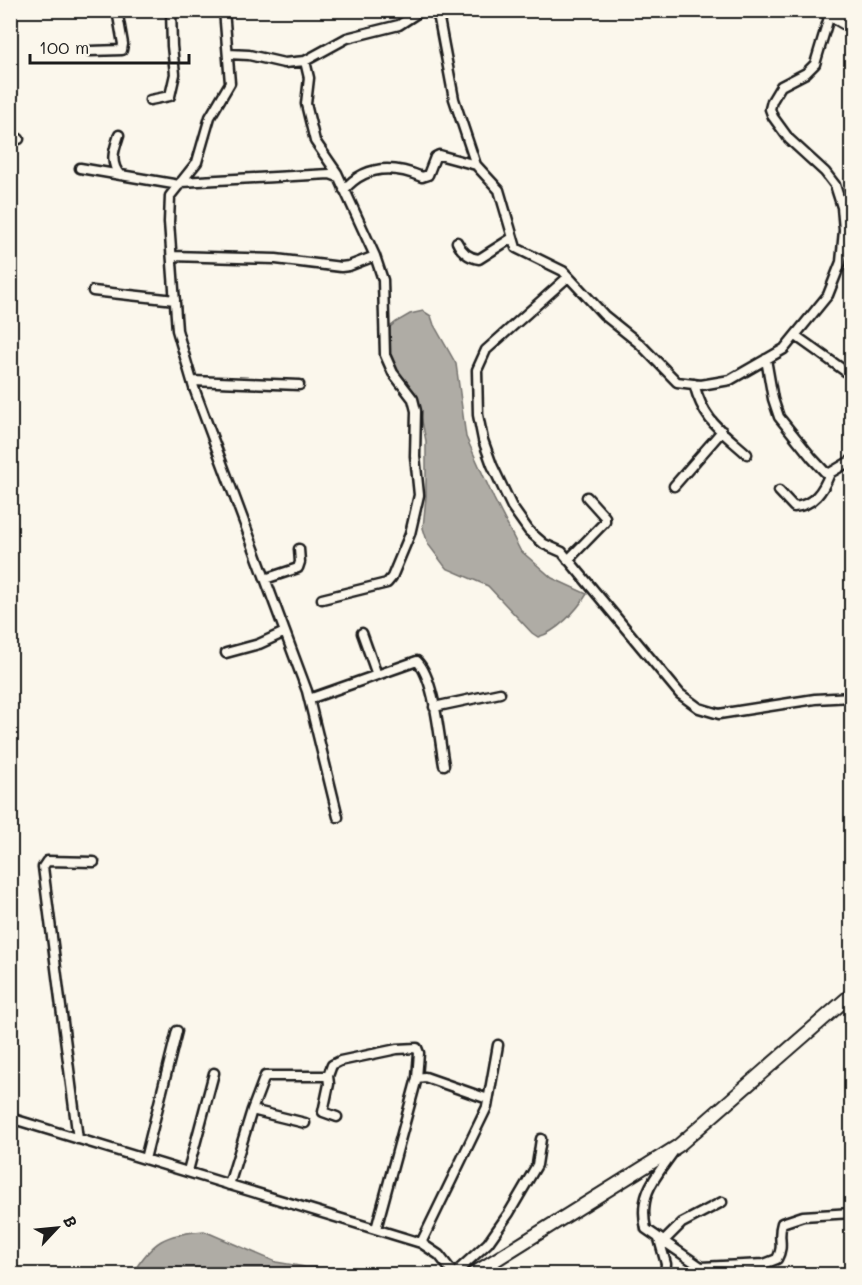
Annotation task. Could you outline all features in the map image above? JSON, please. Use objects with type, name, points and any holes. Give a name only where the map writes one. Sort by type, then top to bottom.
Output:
[{"type":"main road","points":[[827,12],[852,27]]},
{"type":"main road","points":[[473,1275],[678,1146],[852,994]]},
{"type":"street","points":[[90,51],[122,50],[117,10]]},
{"type":"street","points":[[150,100],[170,96],[174,82],[171,10]]},
{"type":"street","points":[[224,10],[230,83],[210,117],[197,162],[170,196],[169,222],[177,330],[192,381],[309,699],[338,817]]},
{"type":"street","points":[[228,54],[249,55],[284,63],[305,61],[347,38],[399,25],[422,10]]},
{"type":"street","points":[[433,10],[440,19],[454,99],[476,165],[499,190],[516,248],[562,272],[604,315],[640,344],[677,382],[701,385],[730,380],[784,350],[828,295],[841,262],[844,230],[843,207],[835,185],[825,172],[789,139],[770,109],[781,86],[806,73],[815,64],[827,12]]},
{"type":"street","points":[[305,61],[309,78],[306,104],[315,141],[338,177],[375,256],[382,280],[385,355],[393,373],[406,388],[415,404],[415,456],[420,495],[410,534],[392,578],[387,583],[322,599]]},
{"type":"street","points":[[118,135],[112,158],[114,168],[121,175]]},
{"type":"street","points":[[344,190],[364,173],[374,170],[391,170],[422,177],[428,175],[435,157],[439,155],[476,165]]},
{"type":"street","points":[[80,168],[180,184],[330,174],[338,177]]},
{"type":"street","points":[[843,207],[852,214]]},
{"type":"street","points":[[457,242],[461,249],[479,259],[512,238]]},
{"type":"street","points":[[172,256],[276,260],[341,267],[375,256]]},
{"type":"street","points":[[568,277],[486,350],[477,370],[478,415],[483,440],[512,507],[529,531],[544,544],[562,552],[680,694],[699,708],[719,714],[815,699],[852,697]]},
{"type":"street","points":[[93,291],[175,300]]},
{"type":"street","points":[[796,336],[852,376]]},
{"type":"street","points":[[766,359],[773,399],[779,417],[812,458],[825,472],[830,473]]},
{"type":"street","points":[[192,381],[299,386]]},
{"type":"street","points":[[694,384],[698,402],[706,417],[747,454]]},
{"type":"street","points":[[674,486],[722,431]]},
{"type":"street","points":[[779,491],[794,507],[802,506],[818,496],[830,473],[852,460]]},
{"type":"street","points":[[568,560],[605,522],[605,517],[587,497]]},
{"type":"street","points":[[265,579],[298,568],[299,549]]},
{"type":"street","points":[[226,653],[259,644],[285,632]]},
{"type":"street","points":[[362,633],[377,675]]},
{"type":"street","points":[[309,699],[417,661],[425,669],[444,765]]},
{"type":"street","points":[[434,707],[500,693]]},
{"type":"street","points":[[78,1139],[43,867],[47,861],[94,862]]},
{"type":"street","points":[[145,1159],[177,1031]]},
{"type":"street","points":[[421,1243],[487,1107],[498,1045]]},
{"type":"street","points":[[337,1117],[323,1112],[329,1084],[328,1076],[332,1065],[340,1061],[397,1049],[417,1048],[417,1078],[376,1229]]},
{"type":"street","points":[[188,1171],[214,1073]]},
{"type":"street","points":[[229,1185],[265,1076],[328,1076]]},
{"type":"street","points":[[417,1078],[425,1077],[488,1099]]},
{"type":"street","points":[[252,1110],[305,1123]]},
{"type":"street","points":[[10,1118],[421,1243],[439,1255],[454,1274],[488,1243],[509,1214],[537,1165],[541,1139]]},
{"type":"street","points":[[678,1146],[649,1186],[644,1201],[643,1217],[646,1229],[701,1267],[764,1264],[777,1259],[782,1250],[780,1232],[782,1223],[802,1216],[852,1213]]},
{"type":"street","points":[[662,1240],[682,1223],[722,1202]]},
{"type":"street","points":[[662,1240],[666,1264],[665,1275]]},
{"type":"street","points":[[747,1275],[749,1265]]},
{"type":"shaded area","points":[[423,311],[431,316],[456,364],[466,437],[520,550],[552,578],[587,594],[566,620],[538,637],[488,586],[446,568],[428,544],[423,528],[426,497],[426,441],[418,401],[392,365],[388,340],[390,327],[396,322],[410,314]]},
{"type":"shaded area","points":[[204,1231],[276,1262],[305,1267],[363,1269],[357,1274],[132,1274],[146,1254],[161,1241],[179,1234]]}]
